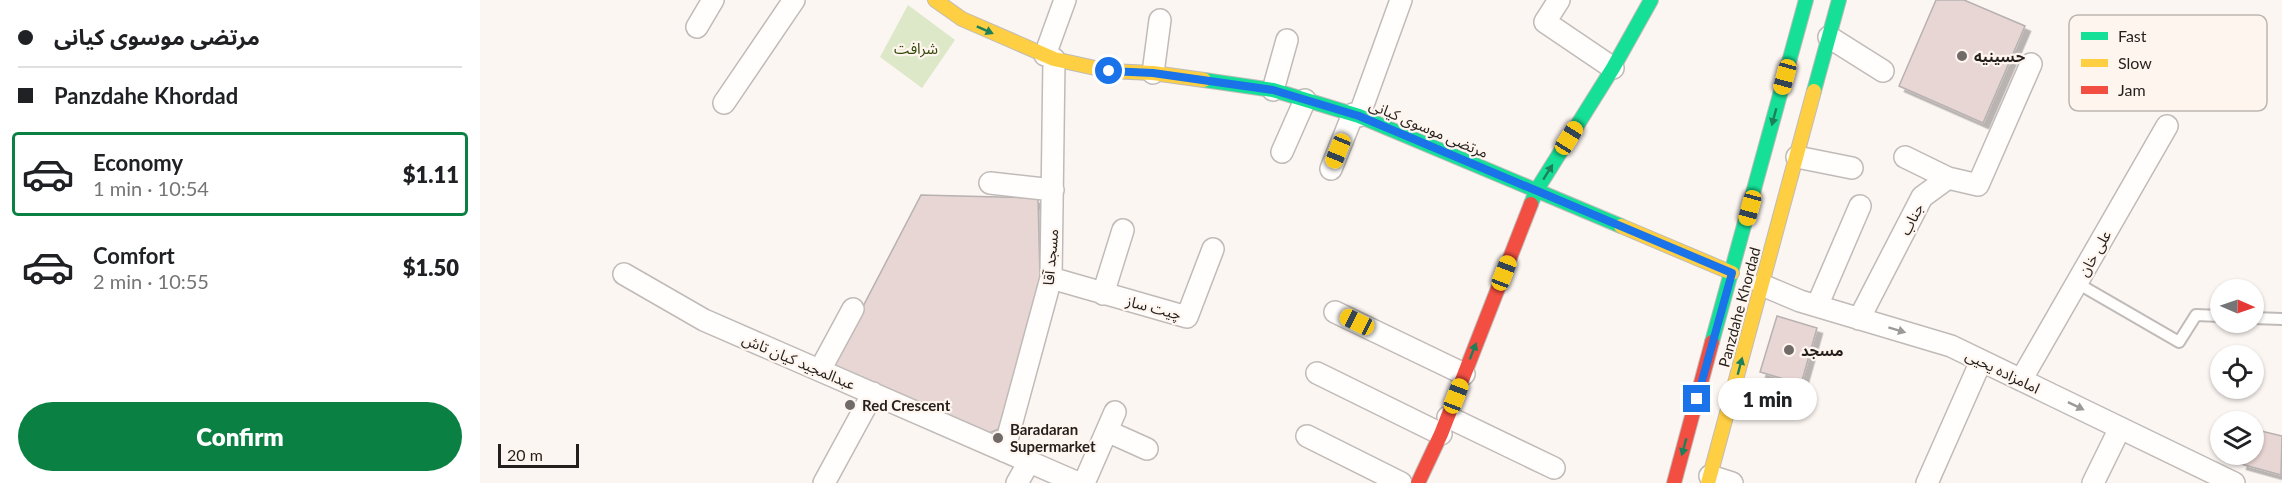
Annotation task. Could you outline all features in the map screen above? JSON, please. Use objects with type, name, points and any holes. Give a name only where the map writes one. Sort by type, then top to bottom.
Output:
[{"type":"street","points":[[697,27],[712,0]]},
{"type":"street","points":[[724,103],[794,0]]},
{"type":"street","name":"مرتضی موسوی کیانی","points":[[935,0],[962,19],[1050,57],[1109,71],[1153,73],[1273,90],[1356,115],[1732,273]]},
{"type":"street","name":"مسجد آقا","points":[[1004,451],[1051,278],[1053,190],[1050,57],[1065,0]]},
{"type":"street","points":[[1331,169],[1356,115],[1401,0]]},
{"type":"street","points":[[1559,0],[1545,22],[1613,68]]},
{"type":"street","points":[[1418,483],[1444,425],[1536,191],[1613,68],[1651,0]]},
{"type":"street","name":"Panzdahe Khordad","points":[[1674,483],[1806,0]]},
{"type":"street","name":"Panzdahe Khordad","points":[[1709,480],[1839,0]]},
{"type":"street","points":[[1153,73],[1160,20]]},
{"type":"street","points":[[1829,37],[1883,71]]},
{"type":"street","points":[[1273,90],[1287,40]]},
{"type":"street","points":[[1905,158],[1948,178],[1978,185],[2031,64]]},
{"type":"street","points":[[1282,152],[1305,100]]},
{"type":"street","name":"علی خان","points":[[2021,380],[2167,126]]},
{"type":"street","points":[[1797,157],[1851,168]]},
{"type":"street","name":"جناب","points":[[1859,319],[1922,197],[1948,178]]},
{"type":"street","points":[[990,183],[1053,190]]},
{"type":"street","points":[[1817,306],[1860,206]]},
{"type":"street","points":[[1103,294],[1123,230]]},
{"type":"street","name":"چیت ساز","points":[[1051,278],[1187,317],[1214,249]]},
{"type":"street","name":"عبدالمجید کیان تاش","points":[[624,274],[704,320],[1078,483]]},
{"type":"street","name":"امامزاده یحیی","points":[[1762,285],[1817,306],[1951,346],[2120,428],[2194,474],[2234,483]]},
{"type":"street","points":[[820,370],[853,309]]},
{"type":"street","points":[[1335,312],[1464,374]]},
{"type":"street","points":[[1927,483],[1981,361]]},
{"type":"street","points":[[1317,373],[1554,468]]},
{"type":"street","points":[[824,483],[873,393]]},
{"type":"street","points":[[1084,483],[1111,421],[1147,449]]},
{"type":"street","points":[[2093,483],[2120,428]]},
{"type":"street","points":[[1307,436],[1401,483]]},
{"type":"street","points":[[1017,483],[1029,462]]},
{"type":"street","points":[[1709,480],[1732,483]]},
{"type":"lane","points":[[2077,283],[2179,342],[2196,315],[2210,316]]},
{"type":"lane","points":[[2264,318],[2282,319]]},
{"type":"green space","name":"شرافت","points":[[908,5],[955,40],[922,88],[880,57]]},
{"type":"building","name":"حسینیه","points":[[1936,0],[1964,0],[2025,26],[1983,123],[1899,86]]},
{"type":"building","points":[[921,195],[1038,198],[1040,278],[1006,426],[987,434],[832,366]]},
{"type":"building","name":"مسجد","points":[[1777,316],[1817,328],[1801,384],[1760,372]]},
{"type":"building","points":[[2264,432],[2282,436],[2281,475],[2245,465],[2264,465]]},
{"type":"traffic: fast","points":[[1531,204],[1536,191],[1613,68],[1651,0]]},
{"type":"traffic: fast","points":[[1712,342],[1806,0]]},
{"type":"traffic: fast","points":[[1814,91],[1839,0]]},
{"type":"traffic: fast","points":[[1204,80],[1273,90],[1359,116],[1621,226]]},
{"type":"traffic: slow","points":[[935,0],[962,19],[1054,59],[1109,71],[1153,73],[1204,80]]},
{"type":"traffic: slow","points":[[1708,483],[1814,91]]},
{"type":"traffic: slow","points":[[1621,226],[1732,273]]},
{"type":"traffic: jam","points":[[1418,483],[1441,434],[1531,204]]},
{"type":"traffic: jam","points":[[1674,483],[1712,342]]},
{"type":"place","name":"حسینیه","points":[[1962,56]]},
{"type":"place","name":"مسجد","points":[[1789,350]]},
{"type":"place","name":"Red Crescent","points":[[850,405]]},
{"type":"place","name":"Baradaran Supermarket","points":[[998,438]]},
{"type":"route","points":[[1109,71],[1153,73],[1273,90],[1359,116],[1732,273],[1697,399]]}]
